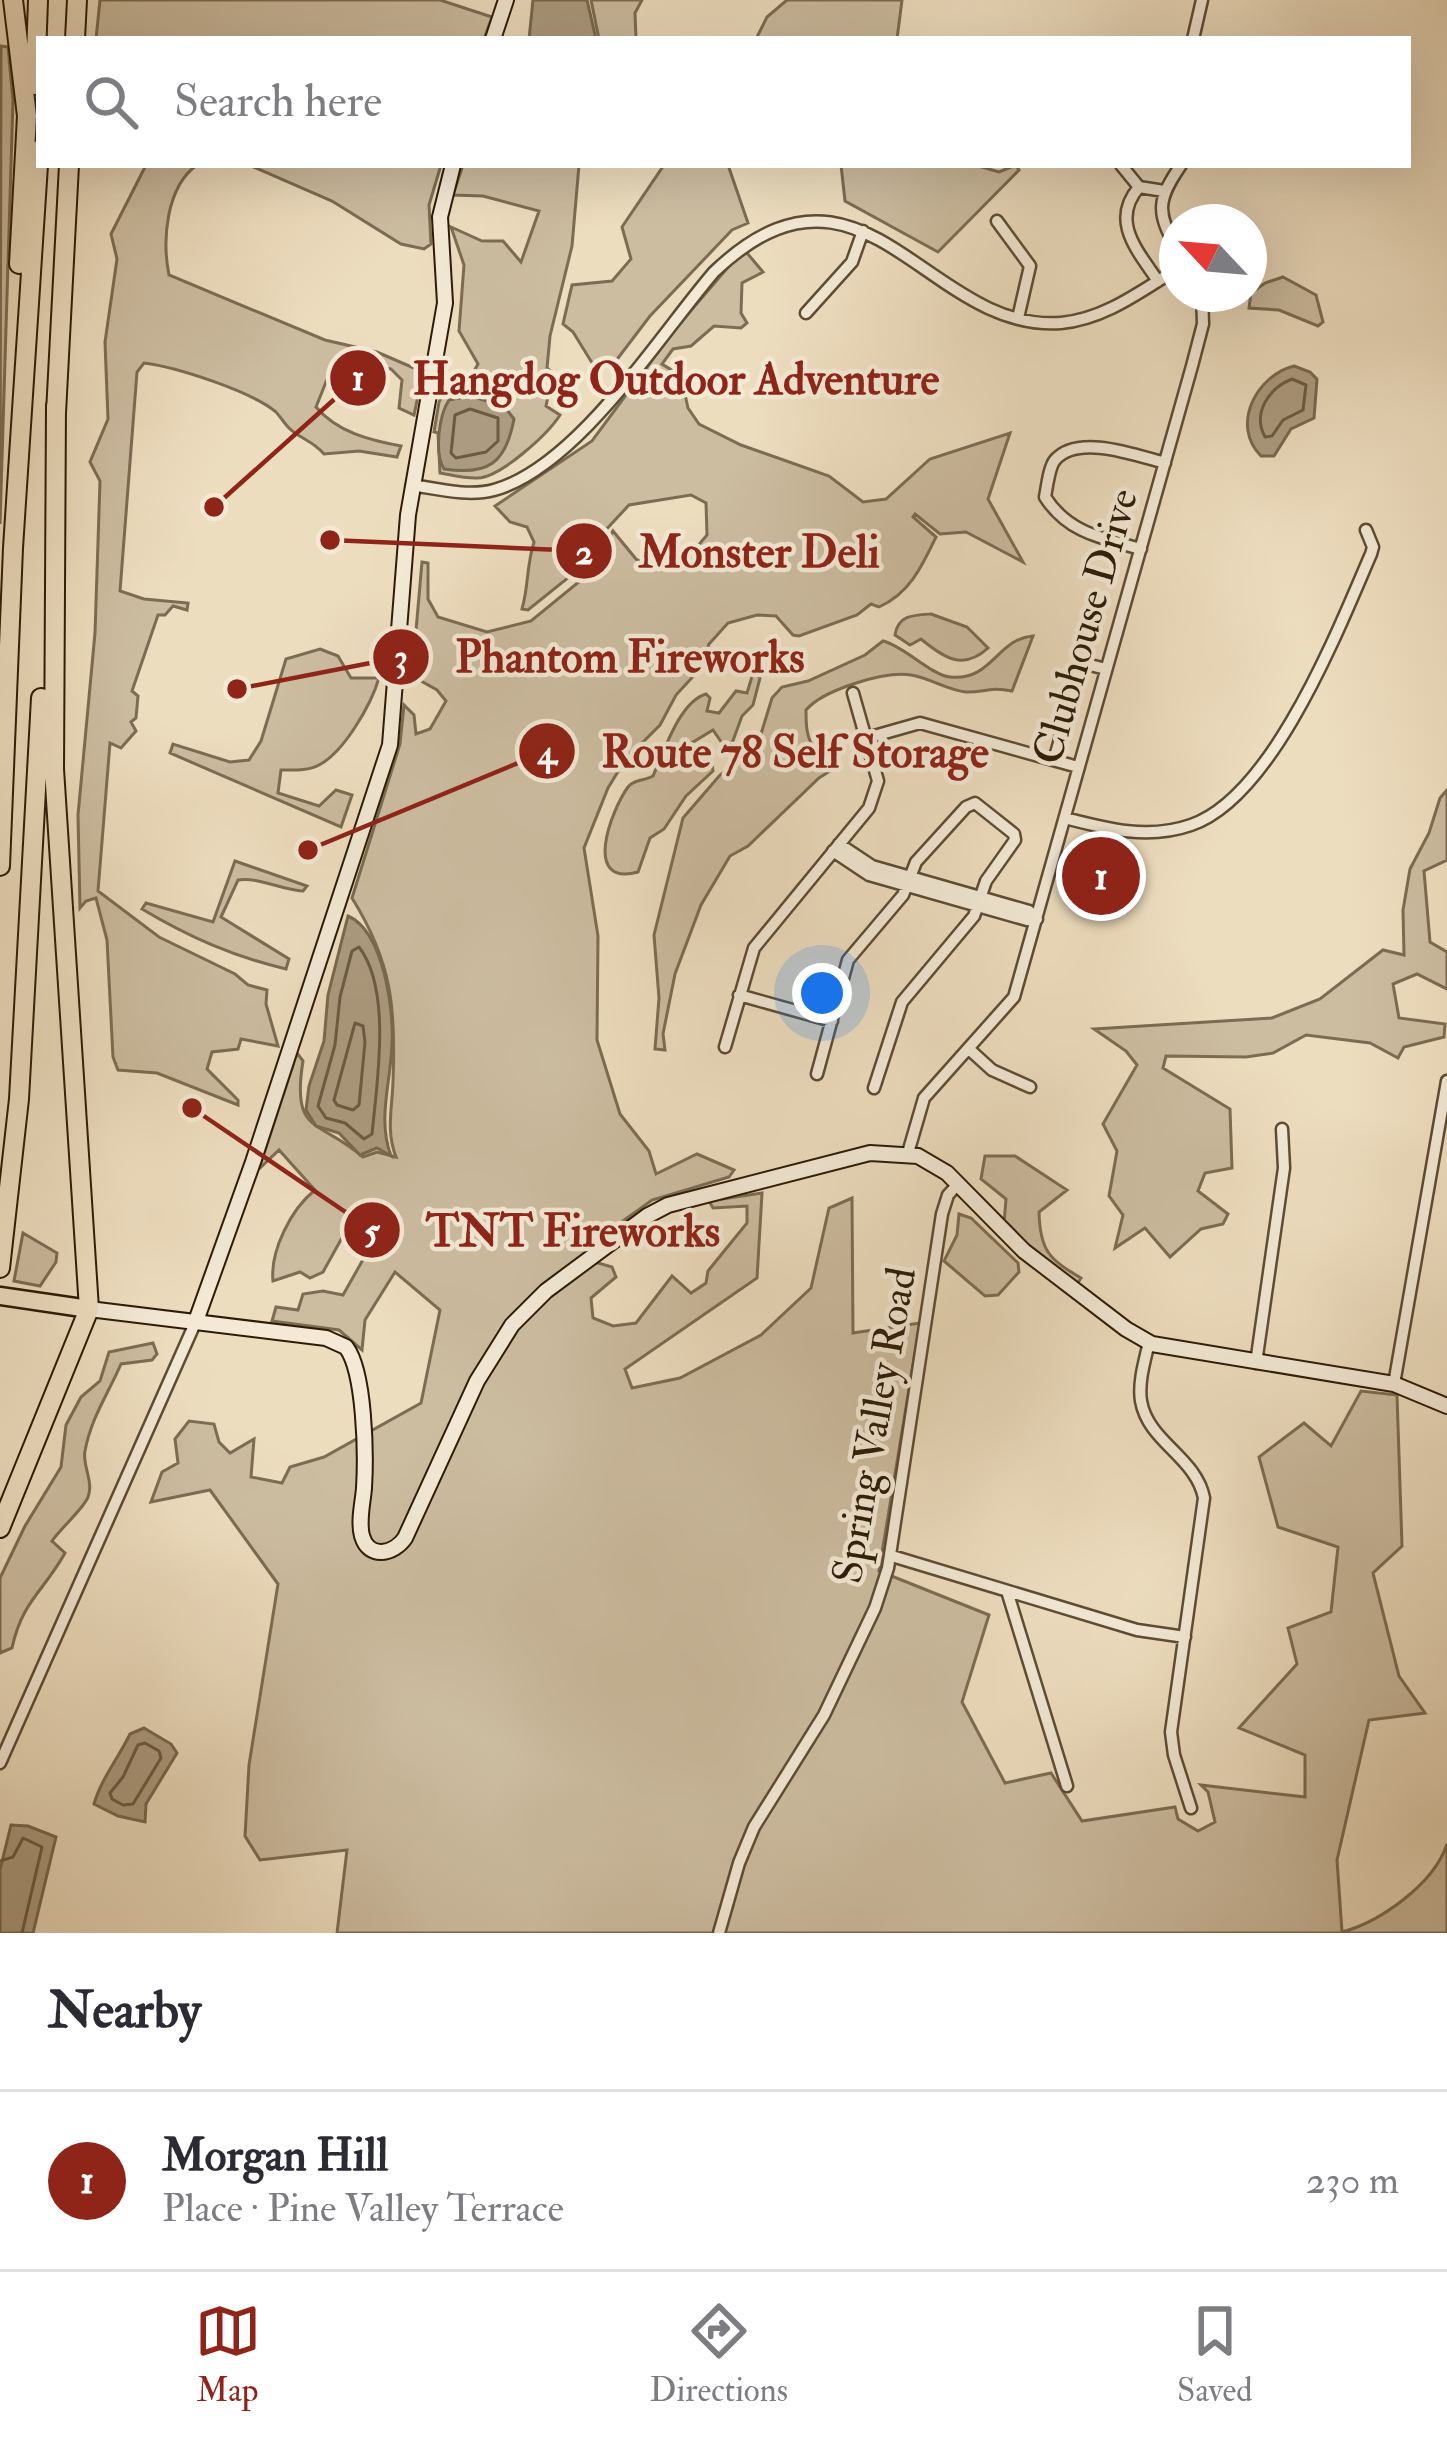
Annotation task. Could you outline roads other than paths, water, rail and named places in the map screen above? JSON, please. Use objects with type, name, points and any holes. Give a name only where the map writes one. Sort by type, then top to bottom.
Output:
[{"type":"highway","points":[[13,0],[27,98],[15,389],[21,435]]},
{"type":"highway","points":[[37,36],[38,0]]},
{"type":"highway","points":[[46,36],[49,0]]},
{"type":"highway","points":[[76,36],[77,0]]},
{"type":"highway","points":[[36,54],[36,112]]},
{"type":"highway","points":[[0,866],[13,548],[38,168]]},
{"type":"highway","points":[[0,1268],[25,1015],[69,168]]},
{"type":"highway","points":[[0,1528],[89,1309],[54,769],[56,405]]},
{"type":"highway","points":[[0,656],[13,548]]},
{"type":"main road","points":[[495,36],[506,0]]},
{"type":"main road","points":[[196,1321],[390,745],[412,485],[446,290],[440,217],[452,168]]},
{"type":"main road","points":[[0,1296],[326,1338],[350,1352],[357,1375],[364,1466],[362,1536],[373,1551],[389,1552],[405,1538],[494,1351],[518,1318],[546,1292],[647,1216],[675,1202],[870,1153],[908,1154],[937,1165],[1024,1251],[1148,1342],[1182,1352],[1394,1384],[1447,1406]]},
{"type":"street","points":[[1194,36],[1202,0]]},
{"type":"street","points":[[1123,168],[1139,187],[1164,191]]},
{"type":"street","points":[[1163,204],[1164,191],[1179,168]]},
{"type":"street","points":[[412,485],[466,493],[492,491],[511,483],[598,416],[676,316],[736,251],[762,234],[800,224],[863,231],[882,238],[975,302],[1018,319],[1078,321],[1112,309],[1158,281],[1126,231],[1125,207],[1139,187]]},
{"type":"street","points":[[997,220],[1030,266],[1018,319]]},
{"type":"street","points":[[806,313],[852,262],[863,231]]},
{"type":"street","name":"Clubhouse Drive","points":[[908,1154],[920,1104],[1014,997],[1166,463],[1203,312]]},
{"type":"street","points":[[1142,549],[1078,530],[1061,518],[1045,496],[1054,463],[1058,457],[1092,446],[1166,463]]},
{"type":"street","points":[[1065,818],[1138,834],[1192,825],[1232,801],[1272,750],[1334,639],[1373,547],[1366,530]]},
{"type":"street","points":[[1054,760],[1080,671],[1086,664],[1106,670]]},
{"type":"street","points":[[725,1047],[754,948],[878,792],[854,693]]},
{"type":"street","points":[[867,738],[920,723],[1078,767]]},
{"type":"street","points":[[818,1074],[848,960],[909,881],[916,862],[975,803],[1014,834],[1015,840],[986,880],[979,901],[902,1002],[874,1088]]},
{"type":"street","points":[[836,848],[909,881],[1029,911],[1037,919]]},
{"type":"street","points":[[739,995],[832,1021]]},
{"type":"street","points":[[970,1050],[992,1070],[1030,1087]]},
{"type":"street","points":[[1394,1384],[1447,1082]]},
{"type":"street","points":[[1256,1363],[1284,1168],[1282,1129]]},
{"type":"street","name":"Spring Valley Road","points":[[719,1933],[754,1827],[828,1708],[875,1608],[892,1556],[943,1214],[948,1195],[958,1184]]},
{"type":"street","points":[[0,1762],[196,1321]]},
{"type":"street","points":[[1148,1342],[1140,1391],[1144,1413],[1193,1469],[1204,1498],[1171,1738],[1191,1808]]},
{"type":"street","points":[[892,1556],[1137,1630],[1185,1637]]},
{"type":"street","points":[[1007,1591],[1067,1786]]},
{"type":"water","points":[[533,0],[587,0],[595,36],[529,36]]},
{"type":"water","points":[[1294,366],[1317,379],[1314,418],[1291,429],[1274,456],[1261,456],[1248,430],[1252,403],[1269,380]]},
{"type":"water","points":[[470,396],[504,406],[514,419],[511,434],[500,456],[484,468],[444,469],[439,444],[446,407],[449,400]]},
{"type":"water","points":[[348,916],[370,937],[388,992],[392,1044],[385,1128],[391,1156],[377,1148],[360,1155],[339,1133],[316,1126],[306,1110]]},
{"type":"water","points":[[144,1728],[177,1753],[146,1804],[145,1822],[94,1804],[130,1734]]},
{"type":"water","points":[[11,1825],[56,1837],[33,1933],[0,1933],[0,1870]]},
{"type":"place","name":"Hangdog Outdoor Adventure","points":[[214,507]]},
{"type":"place","name":"Monster Deli","points":[[330,540]]},
{"type":"place","name":"Phantom Fireworks","points":[[237,689]]},
{"type":"place","name":"Route 78 Self Storage","points":[[308,850]]},
{"type":"place","name":"Morgan Hill","points":[[1101,876]]},
{"type":"place","name":"TNT Fireworks","points":[[192,1108]]}]
